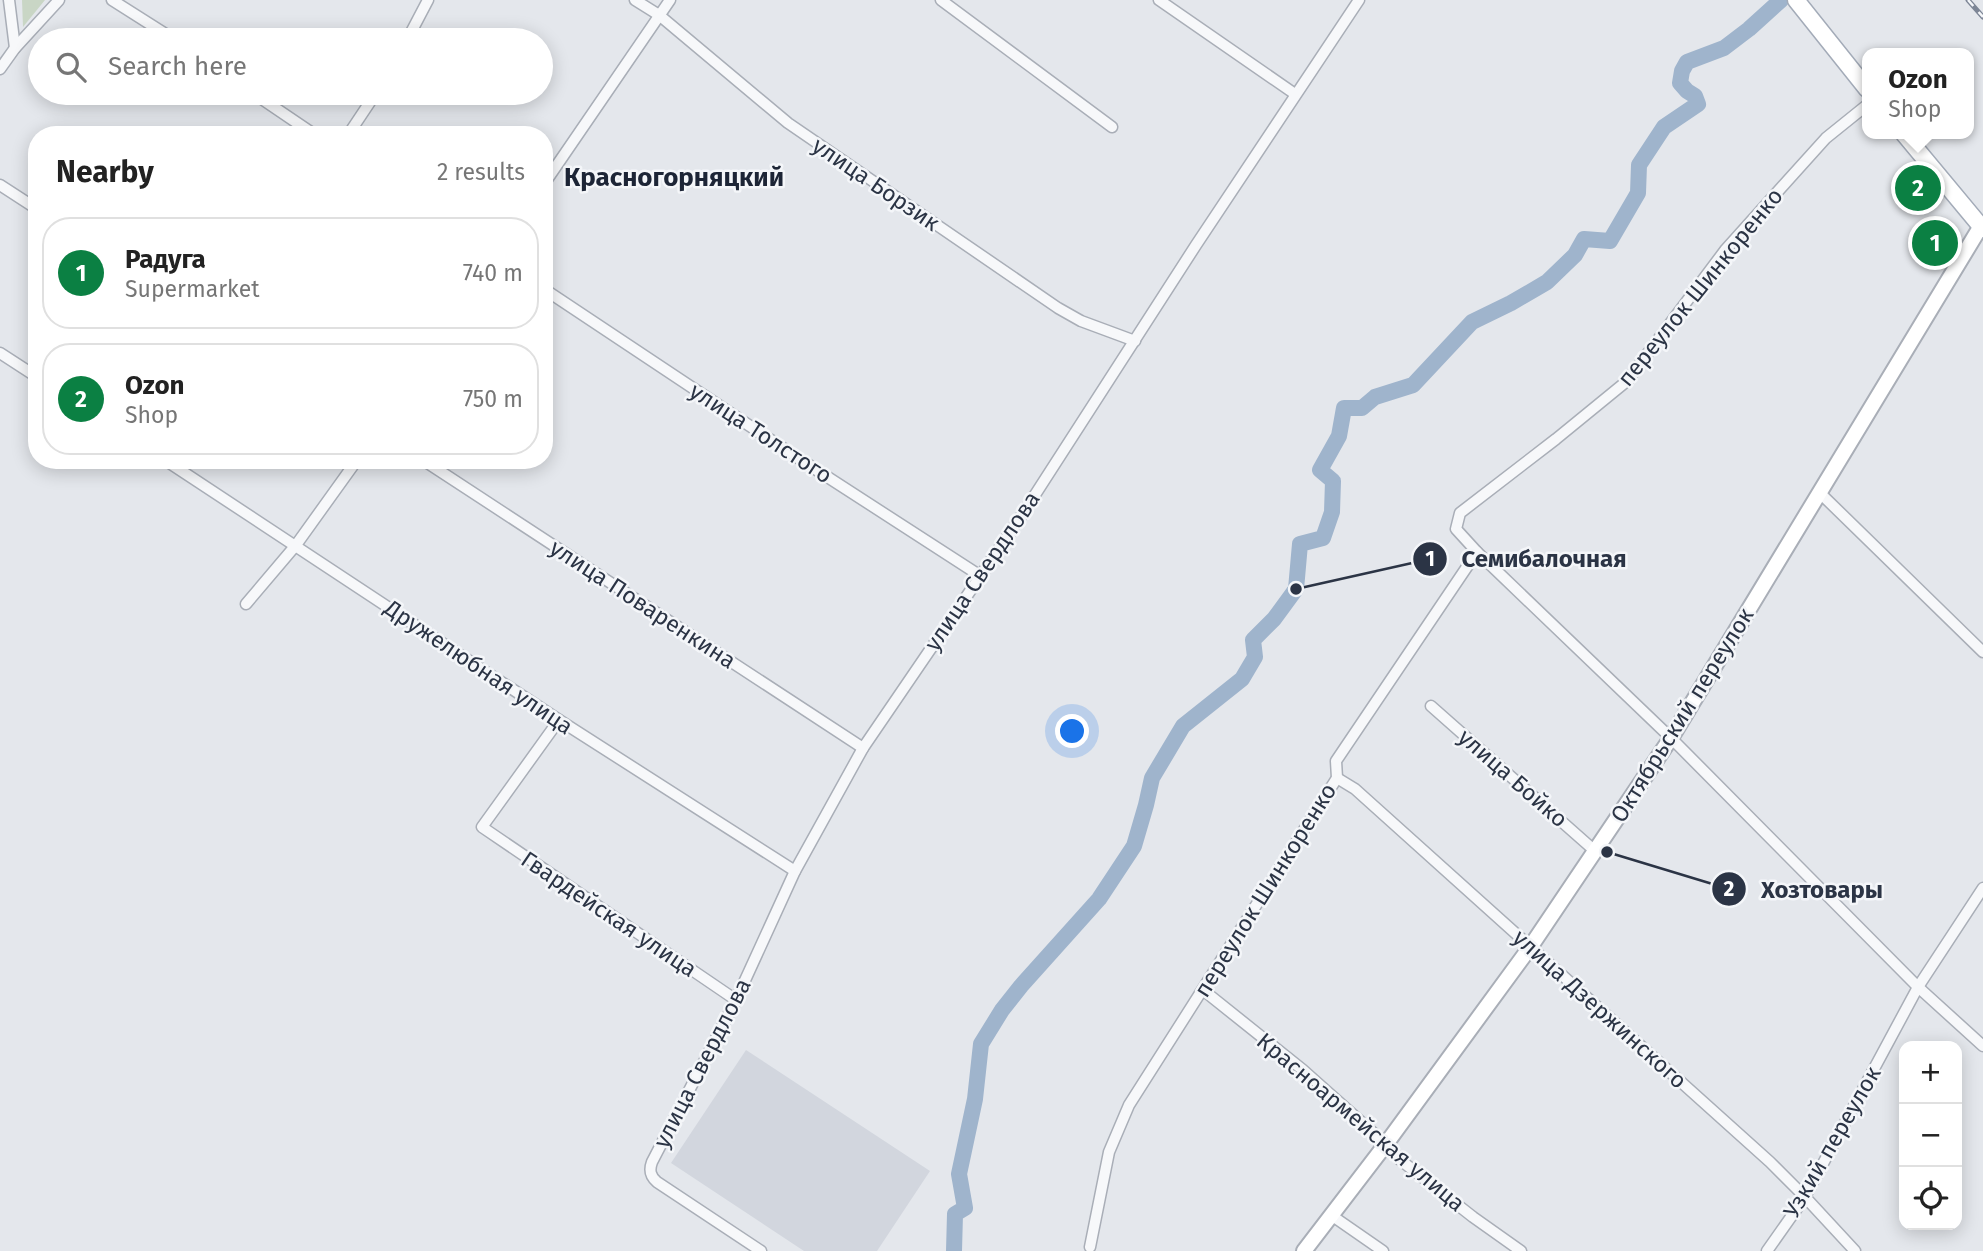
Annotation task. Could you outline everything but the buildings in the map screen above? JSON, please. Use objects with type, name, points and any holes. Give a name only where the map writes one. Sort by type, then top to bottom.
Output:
[{"type":"main road","points":[[1796,0],[1862,83]]},
{"type":"main road","points":[[1908,139],[1982,228]]},
{"type":"street","points":[[9,0],[15,48]]},
{"type":"street","points":[[33,28],[59,0]]},
{"type":"street","points":[[112,0],[155,28]]},
{"type":"street","points":[[413,28],[428,0]]},
{"type":"street","name":"улица Борзик","points":[[635,0],[659,15],[768,108],[832,155],[1058,308],[1081,321],[1135,341]]},
{"type":"street","points":[[553,171],[670,0]]},
{"type":"street","points":[[941,0],[1112,127]]},
{"type":"street","points":[[1159,0],[1295,94]]},
{"type":"street","name":"улица Свердлова","points":[[761,1251],[657,1182],[652,1178],[649,1168],[736,1000],[795,871],[863,748],[1022,515],[1359,0]]},
{"type":"street","points":[[0,69],[28,34]]},
{"type":"street","points":[[271,105],[302,126]]},
{"type":"street","points":[[354,126],[368,105]]},
{"type":"street","name":"переулок Шинкоренко","points":[[1090,1247],[1108,1152],[1129,1105],[1337,778],[1336,761],[1477,552],[1456,529],[1460,513],[1627,380],[1726,250],[1826,138],[1862,109]]},
{"type":"street","points":[[0,185],[28,203]]},
{"type":"street","name":"Октябрьский переулок","points":[[1304,1251],[1531,946],[1671,738],[1982,228]]},
{"type":"street","name":"улица Толстого","points":[[553,295],[979,575]]},
{"type":"street","points":[[0,353],[28,371]]},
{"type":"street","name":"Дружелюбная улица","points":[[179,469],[559,720],[795,871]]},
{"type":"street","points":[[246,604],[296,545],[351,469]]},
{"type":"street","name":"улица Поваренкина","points":[[437,469],[863,748]]},
{"type":"street","points":[[1820,493],[1983,652]]},
{"type":"street","points":[[1477,552],[1671,738],[1918,987],[1983,1046]]},
{"type":"street","name":"улица Бойко","points":[[1431,706],[1595,851]]},
{"type":"street","name":"Гвардейская улица","points":[[559,720],[482,827],[736,1000]]},
{"type":"street","name":"улица Дзержинского","points":[[1337,778],[1355,789],[1770,1162],[1855,1251]]},
{"type":"street","name":"Узкий переулок","points":[[1767,1251],[1805,1197],[1918,987],[1983,888]]},
{"type":"street","name":"Красноармейская улица","points":[[1203,990],[1303,1070],[1386,1144],[1399,1159],[1521,1251]]},
{"type":"street","points":[[1331,1214],[1383,1251]]},
{"type":"shaded area","points":[[746,1050],[930,1171],[877,1251],[804,1251],[671,1163]]},
{"type":"green space","points":[[22,0],[45,0],[23,27]]},
{"type":"waterway","points":[[954,1251],[955,1214],[965,1208],[959,1174],[975,1099],[981,1044],[1021,986],[1099,899],[1134,846],[1152,778],[1183,726],[1242,679],[1255,657],[1253,640],[1274,619],[1296,589],[1300,544],[1323,538],[1332,512],[1333,481],[1320,470],[1339,436],[1344,408],[1362,408],[1375,397],[1413,385],[1472,322],[1547,282],[1575,255],[1584,239],[1610,241],[1638,193],[1639,165],[1664,127],[1698,104],[1695,96],[1680,83],[1687,62],[1724,48],[1781,0]]},
{"type":"railway","points":[[1968,0],[1983,17]]},
{"type":"place","name":"Ozon","points":[[1918,188]]},
{"type":"place","name":"Радуга","points":[[1935,243]]},
{"type":"place","name":"Семибалочная","points":[[1296,589]]},
{"type":"place","name":"Хозтовары","points":[[1607,852]]},
{"type":"district","name":"Красногорняцкий","points":[[674,177]]}]
